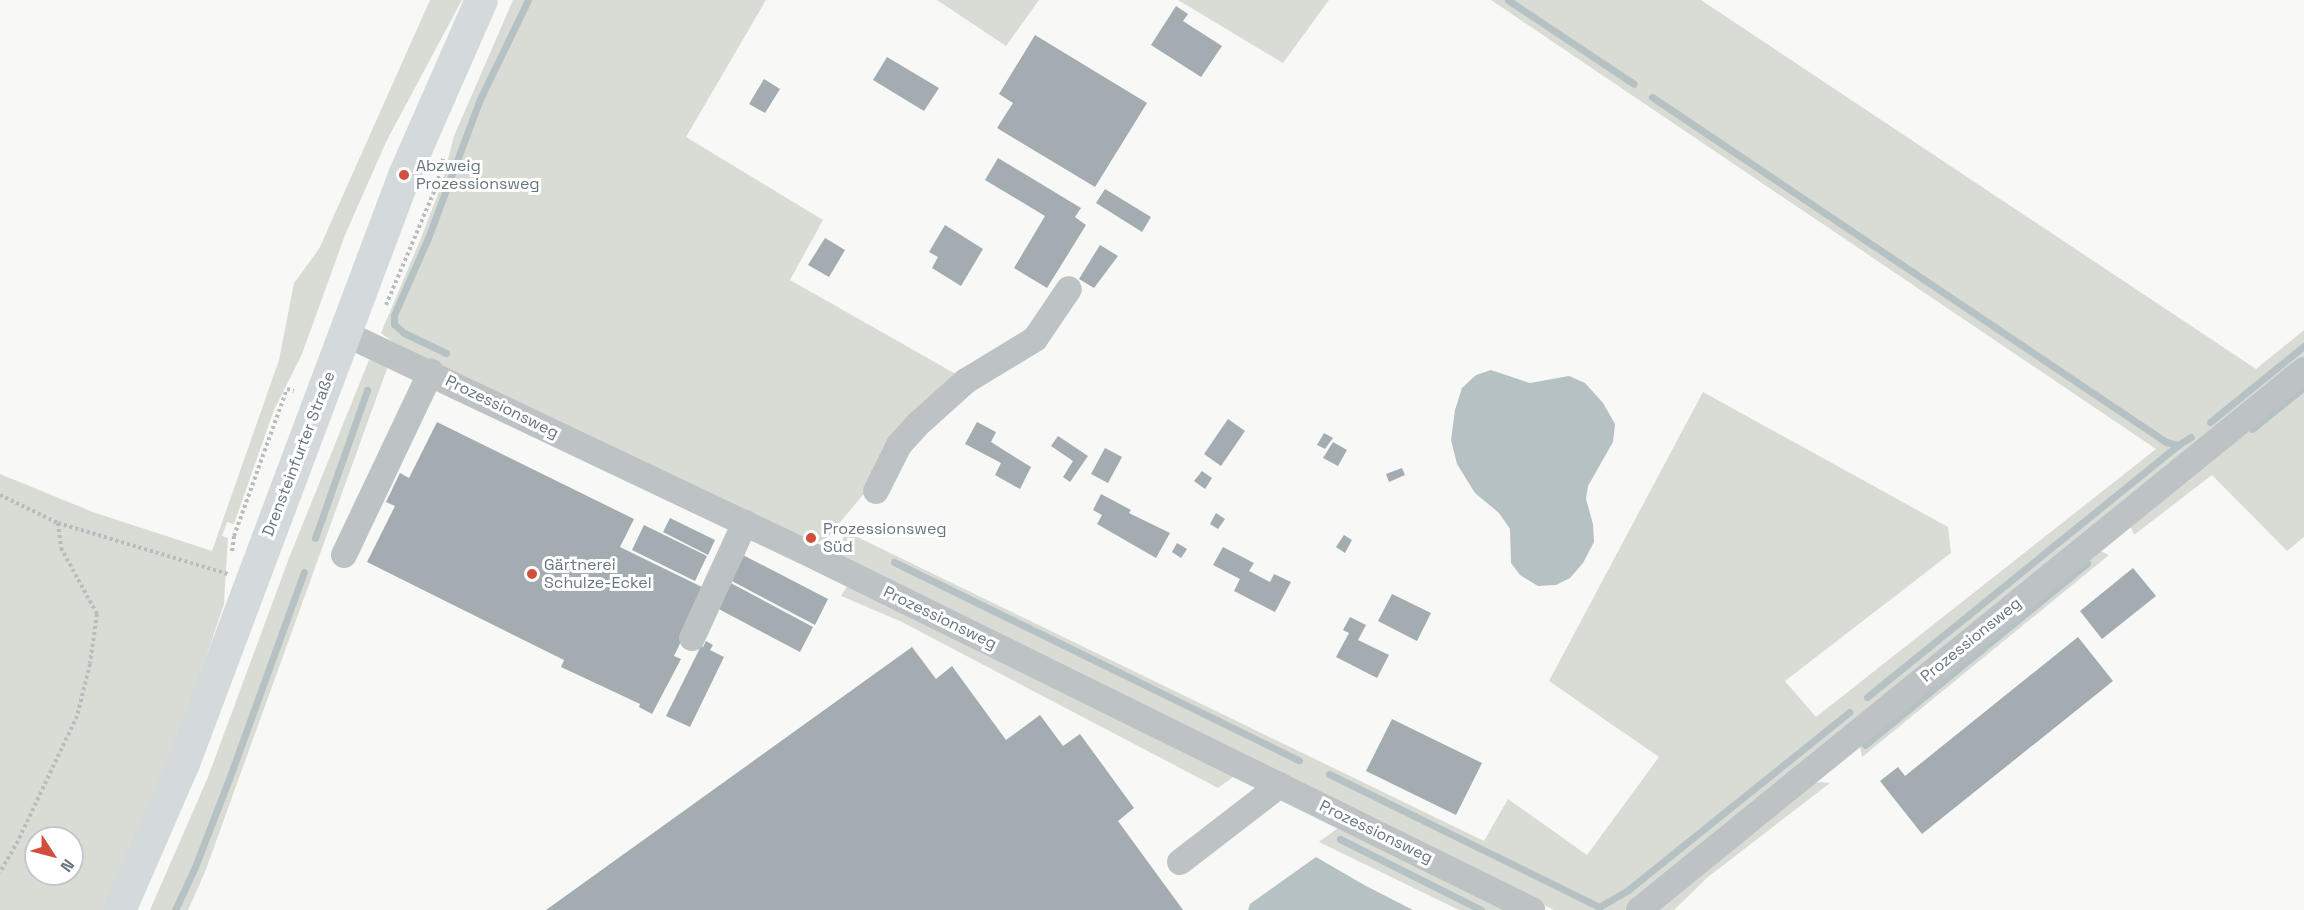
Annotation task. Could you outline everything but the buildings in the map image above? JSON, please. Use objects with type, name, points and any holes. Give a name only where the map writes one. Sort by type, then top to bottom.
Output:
[{"type":"main road","name":"Drensteinfurter Straße","points":[[119,910],[183,763],[404,175],[481,0]]},
{"type":"street","points":[[876,491],[899,445],[918,424],[966,381],[1035,339],[1069,289]]},
{"type":"street","name":"Prozessionsweg","points":[[344,333],[431,372],[745,523],[1532,910]]},
{"type":"street","name":"Prozessionsweg","points":[[1639,910],[2304,370]]},
{"type":"street","points":[[344,555],[431,372]]},
{"type":"street","points":[[692,638],[745,523]]},
{"type":"street","points":[[1180,862],[1280,785]]},
{"type":"path","points":[[231,555],[234,536],[287,389]]},
{"type":"path","points":[[0,495],[58,523],[229,574],[230,565]]},
{"type":"path","points":[[0,872],[18,841],[77,716],[90,664],[97,614],[61,548],[58,523]]},
{"type":"shaded area","points":[[430,0],[462,0],[387,140],[345,235],[302,354],[274,410],[234,524],[227,522],[222,536],[228,538],[224,604],[172,757],[107,910],[0,910],[0,474],[93,512],[212,551],[279,360],[294,283],[319,249]]},
{"type":"shaded area","points":[[513,0],[766,0],[686,137],[823,220],[790,280],[961,377],[827,538],[813,545],[397,345],[381,333],[441,186],[454,136]]},
{"type":"shaded area","points":[[937,0],[1039,0],[1006,46]]},
{"type":"shaded area","points":[[1178,0],[1329,0],[1283,63]]},
{"type":"shaded area","points":[[1491,0],[1701,0],[2256,369],[2304,330],[2304,363],[1625,910],[1554,910],[838,559],[839,545],[847,532],[1484,841],[1508,799],[1587,855],[1659,757],[1549,681],[1703,392],[1948,527],[1951,553],[1785,681],[1816,717],[2156,449]]},
{"type":"shaded area","points":[[369,360],[389,363],[205,872],[188,910],[150,910],[208,777],[289,558]]},
{"type":"shaded area","points":[[1491,370],[1530,383],[1569,376],[1585,383],[1603,403],[1615,424],[1613,442],[1588,486],[1586,499],[1593,524],[1594,542],[1583,563],[1570,578],[1556,585],[1538,586],[1520,575],[1511,563],[1510,529],[1499,513],[1475,493],[1457,464],[1451,440],[1455,410],[1462,388],[1476,375]]},
{"type":"shaded area","points":[[2304,378],[2304,537],[2287,551],[2212,475],[2134,535],[2130,525]]},
{"type":"shaded area","points":[[2100,551],[2109,555],[1862,757],[1860,747],[1864,739]]},
{"type":"shaded area","points":[[849,583],[1237,774],[1218,788],[900,621],[841,596]]},
{"type":"shaded area","points":[[1830,783],[1708,877],[1674,910],[1650,910],[1808,784]]},
{"type":"shaded area","points":[[1338,828],[1511,910],[1459,910],[1319,842]]},
{"type":"shaded area","points":[[1316,857],[1413,910],[1248,910],[1250,904]]},
{"type":"waterway","points":[[446,353],[404,333],[394,324],[394,315],[428,238],[480,99],[528,0]]},
{"type":"waterway","points":[[1508,0],[1634,84]]},
{"type":"waterway","points":[[1652,97],[2166,442],[2178,445],[2191,437]]},
{"type":"waterway","points":[[2210,422],[2304,346]]},
{"type":"waterway","points":[[2252,429],[2304,387]]},
{"type":"waterway","points":[[315,538],[367,390]]},
{"type":"waterway","points":[[1867,697],[2178,445]]},
{"type":"waterway","points":[[894,562],[1299,760]]},
{"type":"waterway","points":[[1865,745],[2087,563]]},
{"type":"waterway","points":[[175,910],[195,867],[229,779],[304,572]]},
{"type":"waterway","points":[[1329,774],[1599,907],[1628,890],[1849,712]]},
{"type":"waterway","points":[[1340,839],[1481,910]]},
{"type":"place","name":"Abzweig Prozessionsweg","points":[[404,175]]},
{"type":"place","name":"Prozessionsweg Süd","points":[[811,538]]},
{"type":"place","name":"Gärtnerei Schulze-Eckel","points":[[532,574]]}]
